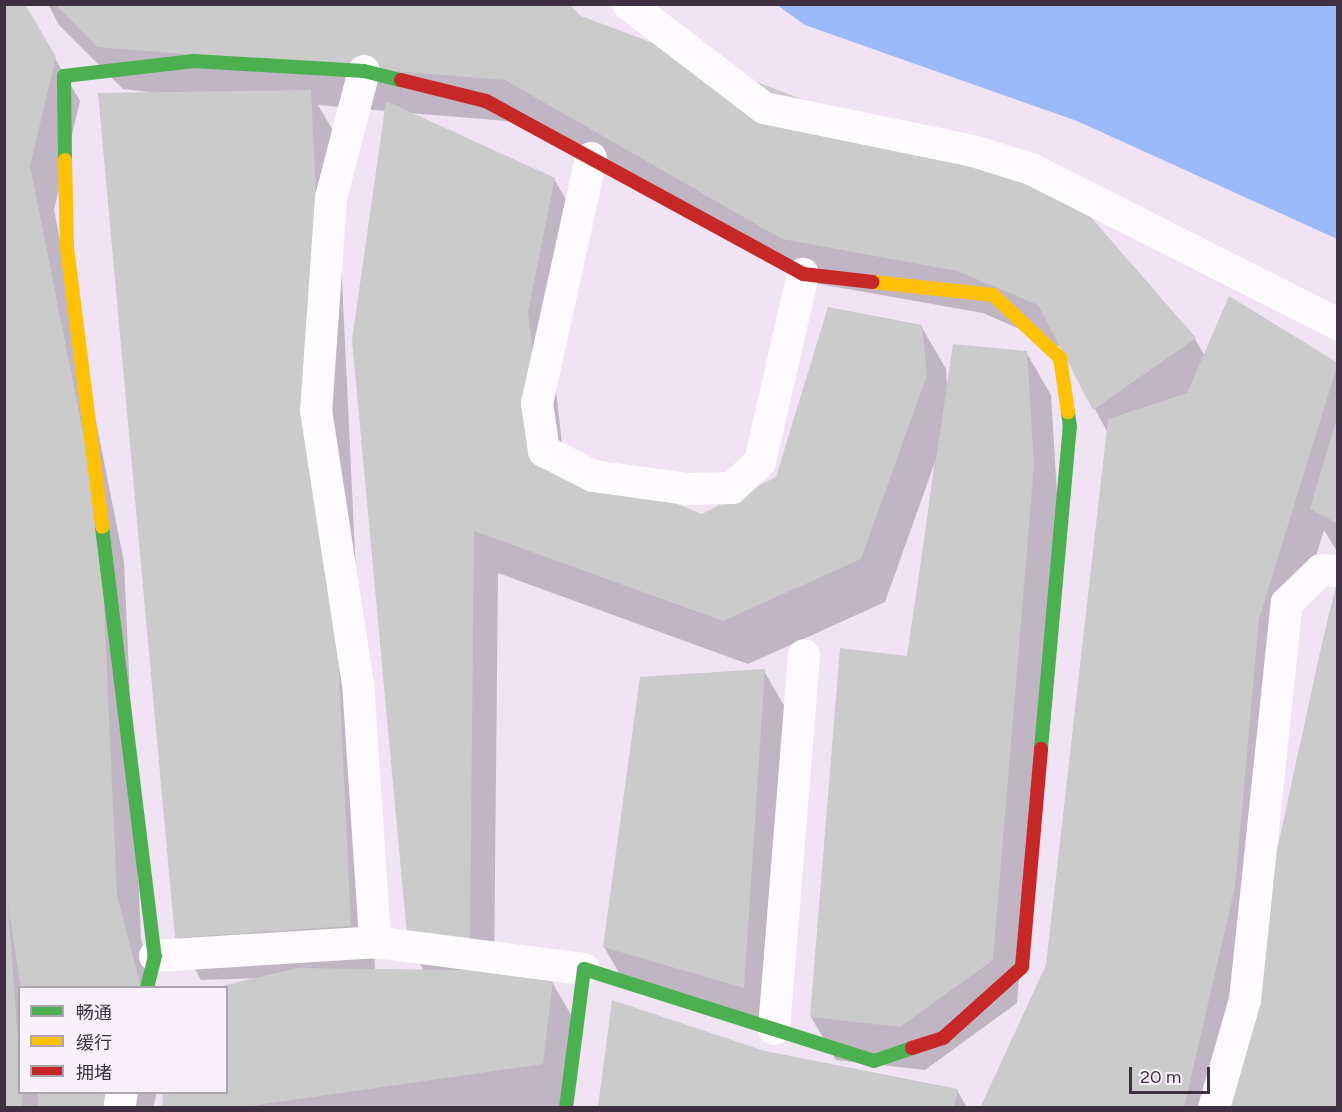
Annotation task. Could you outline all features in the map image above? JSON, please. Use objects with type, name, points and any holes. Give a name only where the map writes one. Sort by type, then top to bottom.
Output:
[{"type":"street","points":[[628,4],[764,108],[973,152],[1031,169],[1338,324]]},
{"type":"street","points":[[147,986],[154,956],[67,248],[64,76],[194,61],[364,71],[486,101],[803,274],[993,296],[1060,358],[1070,427],[1022,967],[943,1038],[874,1060],[584,969],[375,942],[154,956]]},
{"type":"street","points":[[364,71],[331,198],[316,410],[358,683],[375,942]]},
{"type":"street","points":[[591,158],[537,403],[544,451],[593,476],[688,489],[732,488],[760,462],[803,274]]},
{"type":"street","points":[[1214,1107],[1245,1000],[1287,603],[1321,570],[1338,571]]},
{"type":"street","points":[[774,1029],[804,655]]},
{"type":"street","points":[[566,1107],[584,969]]},
{"type":"water","points":[[777,5],[1337,5],[1337,239],[1077,121],[805,25]]},
{"type":"building","points":[[5,4],[25,4],[56,57],[30,166],[100,518],[117,895],[140,986],[21,986],[8,906],[18,1041],[18,1094],[22,1094],[23,1108],[5,1108]]},
{"type":"building","points":[[55,4],[569,4],[581,16],[906,138],[1062,184],[1196,338],[1093,410],[1038,305],[957,271],[782,239],[505,80],[97,47]]},
{"type":"building","points":[[311,90],[351,926],[175,938],[98,93]]},
{"type":"building","points":[[386,101],[555,178],[528,312],[544,451],[702,514],[776,477],[828,307],[922,325],[927,375],[861,559],[723,621],[474,531],[470,939],[408,946],[352,340]]},
{"type":"building","points":[[1229,296],[1338,363],[1259,619],[1235,887],[1184,1108],[980,1108],[1046,965],[1108,419],[1187,393]]},
{"type":"building","points":[[953,344],[1027,351],[1034,465],[993,960],[900,1027],[810,1017],[840,648],[907,656]]},
{"type":"building","points":[[1338,414],[1338,524],[1310,509]]},
{"type":"building","points":[[1338,578],[1338,1108],[1221,1108],[1322,643]]},
{"type":"building","points":[[765,669],[744,988],[603,947],[640,677]]},
{"type":"building","points":[[297,968],[465,970],[553,980],[543,1064],[237,1108],[162,1108],[163,1094],[228,1094],[228,986],[222,986]]},
{"type":"building","points":[[612,1000],[765,1051],[958,1089],[954,1108],[598,1108]]},
{"type":"building","points":[[37,1094],[121,1094],[114,1108],[39,1108]]},
{"type":"traffic: fast","points":[[65,160],[64,76],[194,61],[364,71],[401,80]]},
{"type":"traffic: fast","points":[[1041,749],[1070,427],[1068,412]]},
{"type":"traffic: fast","points":[[102,527],[155,956],[148,986]]},
{"type":"traffic: fast","points":[[566,1108],[584,969],[874,1061],[912,1048]]},
{"type":"traffic: slow","points":[[65,160],[67,248],[102,527]]},
{"type":"traffic: slow","points":[[873,282],[993,295],[1060,358],[1068,412]]},
{"type":"traffic: jam","points":[[401,80],[486,101],[803,274],[873,282]]},
{"type":"traffic: jam","points":[[912,1048],[943,1038],[1022,967],[1041,749]]}]
